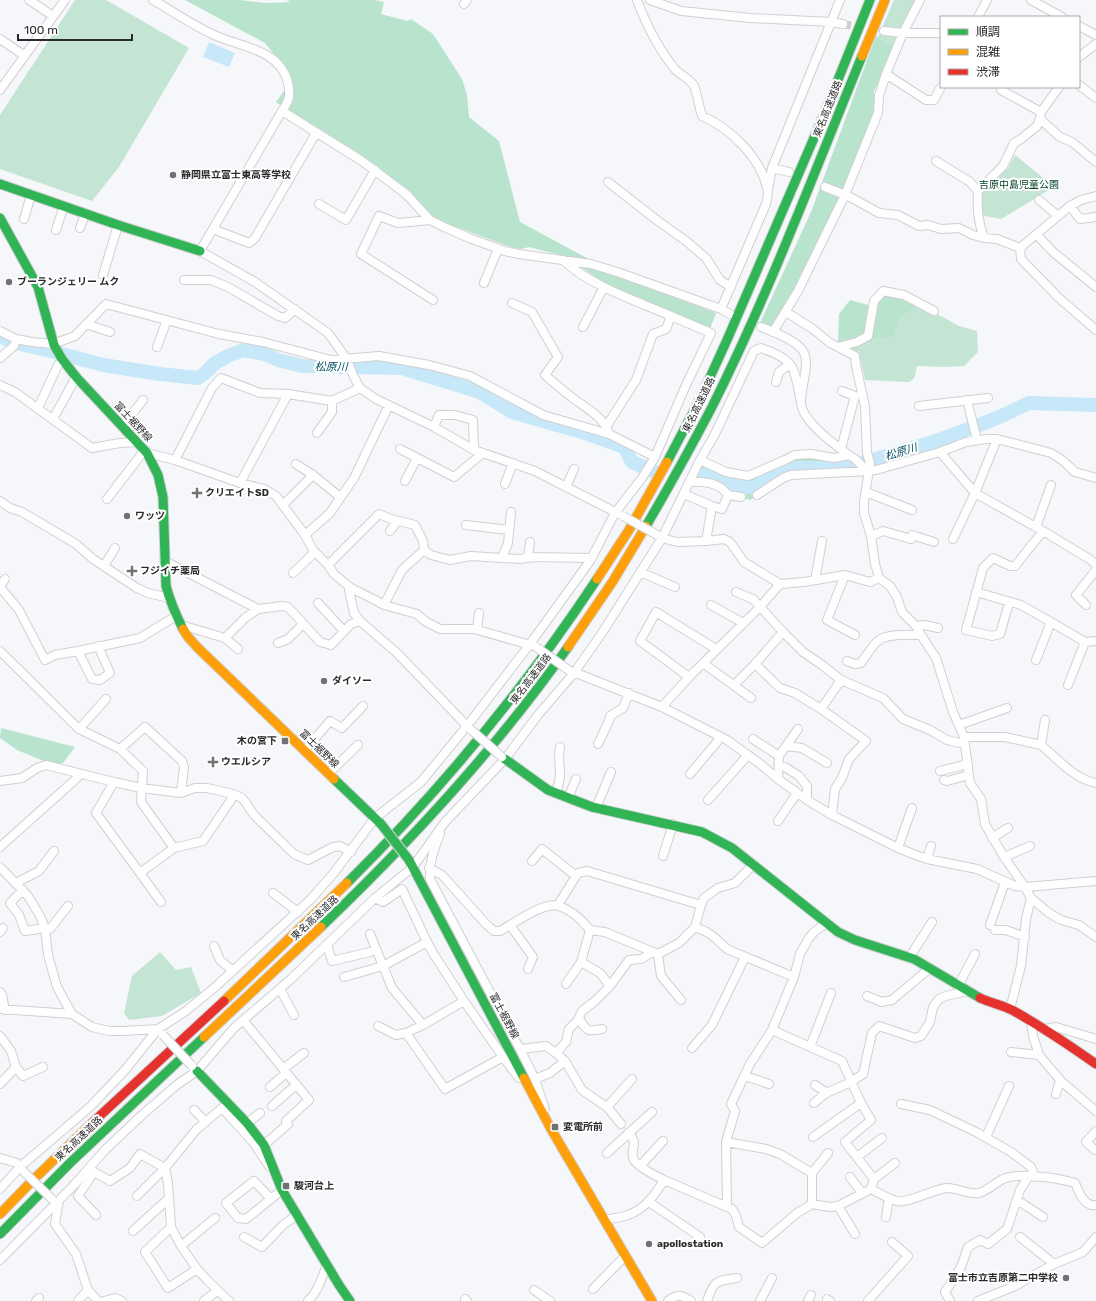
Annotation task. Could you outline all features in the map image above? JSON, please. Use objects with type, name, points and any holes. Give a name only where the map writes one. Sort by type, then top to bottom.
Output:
[{"type":"main road","name":"東名高速道路","points":[[0,1214],[58,1155],[334,896],[382,848],[432,794],[485,733],[523,686],[562,633],[636,518],[700,399],[734,324],[830,99],[870,0]]},
{"type":"main road","name":"東名高速道路","points":[[0,1234],[69,1163],[342,907],[391,858],[442,804],[495,743],[534,694],[573,641],[648,524],[712,404],[765,290],[885,0]]},
{"type":"main road","points":[[0,184],[85,214],[200,251]]},
{"type":"main road","name":"富士裾野線","points":[[0,218],[38,287],[53,344],[62,360],[145,452],[158,475],[163,497],[165,561],[169,598],[176,616],[188,637],[378,821],[411,864],[551,1129],[651,1301]]},
{"type":"main road","points":[[504,758],[548,790],[556,794],[596,808],[673,824],[702,832],[715,838],[754,864],[838,932],[854,940],[909,958],[930,968],[967,991],[990,1003],[1010,1009],[1045,1029],[1096,1064]]},
{"type":"main road","points":[[195,1068],[247,1124],[264,1145],[282,1190],[350,1301]]},
{"type":"street","points":[[29,0],[53,16]]},
{"type":"street","points":[[0,90],[65,0]]},
{"type":"street","points":[[153,0],[213,35],[269,56],[276,62],[287,78],[289,100],[200,251],[255,282],[328,333],[347,360],[360,388],[376,399],[434,427],[474,450],[535,471],[661,537],[677,542],[724,539],[730,542],[744,562],[780,584],[804,582],[845,575],[870,582],[879,578]]},
{"type":"street","points":[[638,0],[643,15],[675,70],[687,78],[693,85],[702,116],[711,120],[743,144],[762,173],[768,189]]},
{"type":"street","points":[[650,0],[681,11],[751,18],[831,22],[843,24]]},
{"type":"street","points":[[721,309],[766,204],[772,168],[840,0]]},
{"type":"street","points":[[773,332],[801,285],[845,195],[878,113],[879,96],[886,74],[920,0]]},
{"type":"street","points":[[979,16],[987,0]]},
{"type":"street","points":[[1031,0],[1043,2],[1061,16]]},
{"type":"street","points":[[1080,27],[1096,35]]},
{"type":"street","points":[[884,31],[904,33],[940,33]]},
{"type":"street","points":[[0,39],[25,56]]},
{"type":"street","points":[[1080,57],[1096,44]]},
{"type":"street","points":[[886,74],[926,100],[934,100],[940,88]]},
{"type":"street","points":[[1080,86],[1096,98]]},
{"type":"street","points":[[1002,88],[1001,90],[1041,116],[1060,138],[1072,142],[1096,162]]},
{"type":"street","points":[[984,238],[979,223],[977,209],[978,191],[1003,166],[1014,143],[1036,126],[1057,88]]},
{"type":"street","points":[[282,112],[375,170],[406,194],[430,220],[444,227],[498,249],[519,254],[590,264],[620,273],[721,309],[730,314]]},
{"type":"street","points":[[213,229],[250,243],[255,238],[316,133]]},
{"type":"street","points":[[936,161],[970,182],[978,191]]},
{"type":"street","points":[[772,168],[789,172]]},
{"type":"street","points":[[319,204],[346,220],[375,170]]},
{"type":"street","points":[[608,182],[706,258],[720,280],[731,287]]},
{"type":"street","points":[[825,187],[845,195],[879,213],[898,215],[919,226],[928,225],[941,229],[958,228],[972,235],[997,239],[1020,248]]},
{"type":"street","points":[[24,219],[31,195]]},
{"type":"street","points":[[1020,248],[1070,206],[1081,200],[1096,196]]},
{"type":"street","points":[[1039,200],[1058,216]]},
{"type":"street","points":[[56,230],[64,206]]},
{"type":"street","points":[[1070,206],[1080,219],[1096,217]]},
{"type":"street","points":[[80,228],[85,214]]},
{"type":"street","points":[[430,220],[398,223],[379,216],[361,254],[433,300]]},
{"type":"street","points":[[103,275],[118,225]]},
{"type":"street","points":[[1037,235],[1053,252],[1096,287]]},
{"type":"street","points":[[1020,248],[1021,259],[1059,298],[1096,330]]},
{"type":"street","points":[[484,283],[498,249]]},
{"type":"street","points":[[0,1189],[21,1168],[91,1106],[160,1032],[214,988],[298,912],[378,821],[421,782],[468,727],[533,646],[592,558],[615,513],[642,478],[654,459],[686,385],[711,333],[604,287],[572,270],[562,260]]},
{"type":"street","points":[[184,280],[211,280],[228,286],[278,316],[285,318],[295,309]]},
{"type":"street","points":[[583,327],[604,287]]},
{"type":"street","points":[[838,347],[857,342],[868,336],[874,300],[883,291],[904,295],[934,311]]},
{"type":"street","points":[[512,303],[532,312],[558,357],[546,375],[568,395],[594,414],[608,430],[654,459]]},
{"type":"street","points":[[0,331],[15,342],[53,344],[75,336],[106,304],[219,334],[263,342],[331,360],[347,360],[379,356],[429,365],[470,376],[542,415],[608,430]]},
{"type":"street","points":[[786,312],[830,343],[855,356],[865,406],[868,468],[864,513],[871,536],[875,564],[879,578],[890,586],[897,597],[902,612],[916,626],[936,658],[953,712],[964,740],[970,783],[981,799],[985,824],[992,838],[1031,898],[1049,913],[1062,920],[1079,925],[1096,937]]},
{"type":"street","points":[[608,430],[636,380],[653,334],[666,329],[671,316]]},
{"type":"street","points":[[157,347],[167,320]]},
{"type":"street","points":[[86,324],[110,332]]},
{"type":"street","points":[[761,327],[798,345],[804,352],[806,364],[801,403]]},
{"type":"street","points":[[0,358],[15,342]]},
{"type":"street","points":[[96,1215],[78,1196],[105,1150],[143,1114],[178,1084],[244,1020],[280,989],[411,864],[445,822],[504,758],[602,634],[661,537],[700,460],[715,434],[754,351],[761,348],[771,352],[790,364],[794,371],[802,409],[806,416],[841,449],[868,468],[876,470],[940,452],[977,437],[997,439],[1051,453],[1062,460],[1075,472],[1096,478]]},
{"type":"street","points":[[38,408],[58,365],[62,360]]},
{"type":"street","points":[[776,382],[779,372],[790,364]]},
{"type":"street","points":[[53,420],[76,377]]},
{"type":"street","points":[[175,460],[212,388],[221,378],[260,393],[288,394],[332,401],[360,388]]},
{"type":"street","points":[[0,385],[15,392],[92,448],[120,442],[136,442]]},
{"type":"street","points":[[841,449],[855,396],[842,391]]},
{"type":"street","points":[[240,483],[288,394]]},
{"type":"street","points":[[919,406],[988,398]]},
{"type":"street","points":[[122,427],[143,400]]},
{"type":"street","points":[[967,400],[977,437]]},
{"type":"street","points":[[317,433],[332,412],[332,401]]},
{"type":"street","points":[[305,535],[330,513],[354,478],[389,404]]},
{"type":"street","points":[[434,427],[439,414],[455,415],[473,420],[474,450]]},
{"type":"street","points":[[954,539],[997,439]]},
{"type":"street","points":[[400,449],[454,477],[483,453]]},
{"type":"street","points":[[107,499],[145,452],[175,460],[240,483],[264,489],[276,496],[305,535],[315,552],[328,565],[334,574],[351,588],[384,605],[417,614],[425,621],[440,629],[477,629],[533,646],[572,672],[662,707],[727,740],[797,793],[832,815],[898,848],[927,859],[977,868],[1015,886],[1025,887],[1096,881]]},
{"type":"street","points":[[940,452],[975,493],[1040,529],[1091,560],[1096,565]]},
{"type":"street","points":[[700,460],[726,472],[748,476],[795,455],[811,454],[834,458],[852,458]]},
{"type":"street","points":[[405,482],[417,458]]},
{"type":"street","points":[[505,484],[513,463]]},
{"type":"street","points":[[296,464],[313,475],[340,497]]},
{"type":"street","points":[[757,495],[782,478],[792,475],[868,468]]},
{"type":"street","points":[[566,487],[574,469]]},
{"type":"street","points":[[283,505],[313,475]]},
{"type":"street","points":[[690,482],[708,481],[725,491],[728,495],[741,497]]},
{"type":"street","points":[[1009,603],[1000,634],[992,636],[966,630],[983,568],[993,558],[1010,566],[1015,566],[1040,529],[1051,485]]},
{"type":"street","points":[[866,492],[912,510]]},
{"type":"street","points":[[684,494],[722,509],[728,495]]},
{"type":"street","points":[[0,501],[10,508],[22,512],[76,544],[93,559],[138,588],[148,593],[169,598]]},
{"type":"street","points":[[706,541],[712,506]]},
{"type":"street","points":[[502,558],[508,543],[511,512]]},
{"type":"street","points":[[328,565],[379,514],[396,521],[415,525],[423,541],[424,550],[431,555],[450,560],[470,556],[520,560],[532,557],[592,558]]},
{"type":"street","points":[[390,531],[396,521]]},
{"type":"street","points":[[466,525],[509,530]]},
{"type":"street","points":[[871,536],[883,530],[911,539],[912,535],[934,542]]},
{"type":"street","points":[[815,580],[822,541]]},
{"type":"street","points":[[528,558],[530,542]]},
{"type":"street","points":[[104,566],[115,548]]},
{"type":"street","points":[[384,605],[402,570],[424,550]]},
{"type":"street","points":[[293,573],[315,552]]},
{"type":"street","points":[[165,561],[258,609]]},
{"type":"street","points":[[1086,605],[1076,595],[1096,570]]},
{"type":"street","points":[[640,572],[675,587]]},
{"type":"street","points":[[845,575],[827,620],[855,635]]},
{"type":"street","points":[[5,579],[0,587],[19,610],[45,660],[55,655],[140,638],[176,616]]},
{"type":"street","points":[[662,707],[689,677],[760,607],[780,584]]},
{"type":"street","points":[[351,588],[349,590],[354,613],[360,621],[397,653],[468,727],[504,758]]},
{"type":"street","points":[[736,592],[753,599],[803,652],[822,664],[841,680],[883,698],[903,718],[930,730],[947,740],[1005,737],[1041,745],[1075,775],[1088,782],[1096,784]]},
{"type":"street","points":[[976,592],[1009,603],[1021,605],[1085,642],[1096,641]]},
{"type":"street","points":[[318,603],[344,631]]},
{"type":"street","points":[[711,605],[743,623]]},
{"type":"street","points":[[225,638],[245,618],[258,609],[282,606],[288,607],[320,642],[331,645],[351,624],[360,621]]},
{"type":"street","points":[[689,677],[640,641],[656,612],[716,650]]},
{"type":"street","points":[[477,629],[480,613]]},
{"type":"street","points":[[1036,660],[1052,622]]},
{"type":"street","points":[[278,643],[288,639],[303,624]]},
{"type":"street","points":[[181,625],[225,638],[238,649]]},
{"type":"street","points":[[916,626],[924,625],[938,628]]},
{"type":"street","points":[[734,685],[783,632]]},
{"type":"street","points":[[846,661],[855,664],[861,663],[878,641],[884,637],[897,635],[921,635]]},
{"type":"street","points":[[1068,685],[1085,642]]},
{"type":"street","points":[[78,651],[92,679],[100,680],[110,673],[98,646]]},
{"type":"street","points":[[0,651],[79,729],[120,749],[142,771],[141,802],[174,848]]},
{"type":"street","points":[[703,663],[751,698]]},
{"type":"street","points":[[755,664],[780,688],[794,693],[821,709],[866,741],[849,759],[842,778],[835,789],[832,815]]},
{"type":"street","points":[[821,709],[841,680]]},
{"type":"street","points":[[598,744],[610,716],[623,708],[629,694]]},
{"type":"street","points":[[79,729],[106,699]]},
{"type":"street","points":[[305,750],[330,721],[342,728],[363,706]]},
{"type":"street","points":[[959,724],[1007,708]]},
{"type":"street","points":[[1041,745],[1045,720]]},
{"type":"street","points":[[120,749],[145,727],[182,761],[184,767],[181,793]]},
{"type":"street","points":[[778,779],[779,756],[798,729]]},
{"type":"street","points":[[690,774],[717,742],[719,736]]},
{"type":"street","points":[[753,739],[779,756]]},
{"type":"street","points":[[329,773],[358,745]]},
{"type":"street","points":[[786,746],[802,748],[826,763]]},
{"type":"street","points":[[556,794],[560,774],[558,759],[560,747]]},
{"type":"street","points":[[708,800],[748,755]]},
{"type":"street","points":[[940,771],[968,764]]},
{"type":"street","points":[[0,781],[22,778],[37,768],[46,766],[141,788],[181,793],[195,788],[207,788],[234,794],[242,798],[254,815],[294,854],[308,860],[333,847],[340,846],[351,852]]},
{"type":"street","points":[[785,767],[799,776],[807,786],[807,800]]},
{"type":"street","points":[[596,808],[611,772]]},
{"type":"street","points":[[0,847],[77,778],[79,774]]},
{"type":"street","points":[[944,780],[947,781],[969,776]]},
{"type":"street","points":[[568,798],[576,779]]},
{"type":"street","points":[[114,782],[96,813],[161,902]]},
{"type":"street","points":[[778,821],[797,793]]},
{"type":"street","points":[[140,874],[174,848],[204,841],[234,794]]},
{"type":"street","points":[[898,848],[912,808]]},
{"type":"street","points":[[445,822],[432,853],[429,868],[430,879],[535,1079],[543,1100],[551,1129]]},
{"type":"street","points":[[663,856],[673,824]]},
{"type":"street","points":[[992,838],[1008,828]]},
{"type":"street","points":[[927,859],[931,846]]},
{"type":"street","points":[[1004,857],[1030,846]]},
{"type":"street","points":[[532,861],[542,850],[576,876]]},
{"type":"street","points":[[16,883],[39,871],[54,851]]},
{"type":"street","points":[[556,1053],[566,1042],[569,1028],[579,1019],[582,1011],[610,986],[630,960],[641,959],[679,943],[695,927],[704,898],[718,888],[735,883],[754,864]]},
{"type":"street","points":[[0,867],[28,896],[40,916],[45,928],[48,955],[57,987],[72,1014],[92,1027],[109,1031],[160,1032],[195,1068]]},
{"type":"street","points":[[429,868],[442,875],[494,931],[500,931],[543,907],[558,905],[583,921],[590,930],[605,932],[655,953]]},
{"type":"street","points":[[558,905],[578,873],[587,871],[595,872],[701,905]]},
{"type":"street","points":[[1005,882],[992,928],[1006,930],[1025,937]]},
{"type":"street","points":[[23,890],[10,903],[19,915],[25,931],[45,928],[50,929],[68,906]]},
{"type":"street","points":[[375,898],[383,902],[402,890],[427,942],[464,1001],[503,1057],[534,1097]]},
{"type":"street","points":[[273,893],[298,912]]},
{"type":"street","points":[[1010,1009],[1021,966],[1026,919],[1031,898]]},
{"type":"street","points":[[909,958],[932,922]]},
{"type":"street","points":[[727,1206],[726,1142],[734,1111],[731,1104],[750,1064],[772,1030],[794,977],[800,954],[814,932],[827,923]]},
{"type":"street","points":[[510,925],[533,957],[528,969]]},
{"type":"street","points":[[695,927],[708,932],[722,946],[729,950],[794,977]]},
{"type":"street","points":[[566,984],[581,962],[590,930]]},
{"type":"street","points":[[370,934],[392,988],[423,1025]]},
{"type":"street","points":[[344,977],[382,966],[427,942]]},
{"type":"street","points":[[327,944],[332,961],[370,952]]},
{"type":"street","points":[[214,946],[220,960],[233,970]]},
{"type":"street","points":[[655,953],[661,976],[681,1000]]},
{"type":"street","points":[[958,986],[975,954]]},
{"type":"street","points":[[692,1048],[712,1025],[745,957]]},
{"type":"street","points":[[581,962],[600,973],[610,986]]},
{"type":"street","points":[[866,996],[882,1002],[892,1000],[930,968]]},
{"type":"street","points":[[280,989],[294,1016]]},
{"type":"street","points":[[814,1103],[827,1093],[851,1082],[863,1074],[872,1033],[879,1026],[915,1038],[921,1036],[930,1022],[933,1007],[939,1000],[946,996],[967,991]]},
{"type":"street","points":[[0,992],[2,995],[2,1009],[72,1014]]},
{"type":"street","points":[[810,1047],[831,993]]},
{"type":"street","points":[[378,1026],[396,1035],[406,1033],[423,1025],[464,1001]]},
{"type":"street","points":[[579,1019],[586,1030],[590,1032],[602,1030]]},
{"type":"street","points":[[244,1020],[309,1100],[286,1121],[288,1124],[264,1145]]},
{"type":"street","points":[[1031,1021],[1033,1036],[1039,1054],[1060,1080],[1096,1111]]},
{"type":"street","points":[[1045,1029],[1056,1026],[1095,1037]]},
{"type":"street","points":[[772,1030],[842,1061],[861,1103],[871,1120],[845,1142],[874,1180]]},
{"type":"street","points":[[406,1033],[445,1089],[503,1057]]},
{"type":"street","points":[[0,1036],[11,1051],[16,1067],[23,1076],[42,1067]]},
{"type":"street","points":[[520,1049],[546,1046],[556,1053],[565,1061],[582,1090],[607,1107],[621,1124]]},
{"type":"street","points":[[1011,1052],[1039,1054]]},
{"type":"street","points":[[270,1087],[304,1053]]},
{"type":"street","points":[[535,1079],[550,1073],[565,1061]]},
{"type":"street","points":[[0,1084],[16,1067]]},
{"type":"street","points":[[745,1076],[768,1084]]},
{"type":"street","points":[[607,1107],[632,1079]]},
{"type":"street","points":[[1056,1094],[1060,1080]]},
{"type":"street","points":[[272,1106],[296,1085]]},
{"type":"street","points":[[816,1085],[827,1093]]},
{"type":"street","points":[[986,1137],[1009,1086]]},
{"type":"street","points":[[813,1137],[861,1103]]},
{"type":"street","points":[[900,1104],[930,1110],[986,1137],[1011,1152],[1031,1167],[1032,1177],[1020,1190],[1007,1229],[988,1244],[980,1240],[968,1247],[961,1267],[945,1292],[950,1301]]},
{"type":"street","points":[[137,1196],[165,1168],[196,1130],[222,1108],[253,1142],[266,1164],[274,1170]]},
{"type":"street","points":[[194,1110],[206,1122]]},
{"type":"street","points":[[606,1153],[652,1112]]},
{"type":"street","points":[[247,1124],[260,1113]]},
{"type":"street","points":[[1095,1150],[1086,1142],[1096,1131]]},
{"type":"street","points":[[628,1133],[633,1138],[635,1143],[633,1151],[634,1159],[640,1166],[664,1180],[732,1209],[739,1227],[762,1243],[797,1213],[812,1204],[830,1207],[838,1206],[871,1189],[874,1180],[894,1163]]},
{"type":"street","points":[[856,1157],[882,1138]]},
{"type":"street","points":[[640,1166],[663,1141]]},
{"type":"street","points":[[726,1142],[773,1151],[812,1173]]},
{"type":"street","points":[[812,1204],[812,1173],[828,1153]]},
{"type":"street","points":[[92,1170],[110,1181],[130,1168],[140,1154],[165,1168]]},
{"type":"street","points":[[0,1158],[17,1163],[56,1201],[55,1224],[76,1254],[88,1290],[98,1301]]},
{"type":"street","points":[[165,1168],[168,1184],[171,1227],[181,1246],[197,1269],[217,1291],[229,1301]]},
{"type":"street","points":[[0,1260],[56,1201],[92,1170]]},
{"type":"street","points":[[850,1177],[862,1193]]},
{"type":"street","points":[[871,1189],[897,1201],[904,1201],[928,1192],[947,1188],[978,1194],[1003,1179],[1012,1177],[1032,1177],[1066,1180],[1075,1183],[1085,1201],[1089,1205],[1096,1205]]},
{"type":"street","points":[[604,1220],[628,1215],[641,1208],[649,1202],[664,1180]]},
{"type":"street","points":[[271,1199],[254,1181],[226,1203],[238,1218],[246,1219],[271,1199],[282,1190]]},
{"type":"street","points":[[133,1231],[169,1198]]},
{"type":"street","points":[[886,1217],[889,1198]]},
{"type":"street","points":[[1017,1200],[1043,1217]]},
{"type":"street","points":[[649,1202],[700,1237]]},
{"type":"street","points":[[838,1206],[854,1234]]},
{"type":"street","points":[[244,1237],[262,1247],[283,1225],[297,1214]]},
{"type":"street","points":[[181,1246],[215,1218]]},
{"type":"street","points":[[171,1227],[146,1252],[160,1276],[168,1288],[197,1269]]},
{"type":"street","points":[[1020,1237],[1054,1264]]},
{"type":"street","points":[[978,1301],[1015,1286],[1054,1264],[1083,1252],[1096,1237]]},
{"type":"street","points":[[868,1301],[908,1256],[892,1242]]},
{"type":"street","points":[[593,1289],[625,1256]]},
{"type":"street","points":[[308,1301],[319,1286],[327,1265]]},
{"type":"street","points":[[707,1301],[711,1287],[718,1277],[737,1278]]},
{"type":"street","points":[[760,1301],[772,1278]]},
{"type":"street","points":[[78,1301],[88,1290]]},
{"type":"street","points":[[534,1290],[550,1301]]},
{"type":"street","points":[[204,1301],[217,1291]]},
{"type":"street","points":[[668,1301],[674,1296],[678,1295],[691,1301]]},
{"type":"street","points":[[104,1301],[115,1298],[122,1301]]},
{"type":"green space","points":[[75,0],[106,0],[189,48],[119,167],[92,201],[0,169],[0,115]]},
{"type":"green space","points":[[185,0],[240,0],[265,3],[291,2],[286,0],[375,0],[384,2],[381,14],[407,21],[411,19],[433,34],[462,79],[467,95],[469,117],[499,141],[520,222],[620,276],[716,313],[710,329],[678,318],[606,284],[564,256],[529,247],[521,249],[511,247],[434,219],[276,102],[291,81],[286,69],[265,43]]},
{"type":"green space","points":[[894,0],[920,0],[897,48],[878,37]]},
{"type":"green space","points":[[876,36],[897,48],[874,91],[875,120],[847,190],[776,324],[770,327],[760,323],[811,212]]},
{"type":"green space","name":"吉原中島児童公園","points":[[1015,155],[1054,187],[1001,219],[980,215],[981,193],[1008,168]]},
{"type":"green space","points":[[883,291],[921,305],[899,318],[893,336],[879,338],[859,348],[857,354],[838,347],[839,314],[850,300],[868,305]]},
{"type":"green space","points":[[921,305],[959,326],[977,331],[978,352],[964,366],[917,366],[914,379],[909,382],[865,380],[858,349],[881,337],[899,318]]},
{"type":"green space","points":[[796,455],[850,456],[862,470],[794,474],[750,500],[693,482],[704,463],[739,476]]},
{"type":"green space","points":[[1,728],[75,747],[63,763],[51,764],[17,750],[0,738]]},
{"type":"green space","points":[[160,952],[176,970],[191,967],[201,993],[162,1016],[129,1020],[124,1013],[132,976]]},
{"type":"water","points":[[209,42],[235,53],[229,67],[203,57]]},
{"type":"waterway","name":"松原川","points":[[0,335],[11,342],[103,365],[198,378],[215,363],[244,350],[265,354],[278,360],[302,366],[402,368],[480,392],[512,412],[582,432],[624,447],[632,462],[653,471]]},
{"type":"waterway","name":"松原川","points":[[705,475],[725,484],[757,487],[772,474],[792,468],[852,466],[933,442],[982,424],[1029,403],[1096,405]]},
{"type":"tunnel","points":[[843,24],[862,28]]},
{"type":"traffic: fast","points":[[667,462],[700,399],[727,340],[823,117],[870,0]]},
{"type":"traffic: fast","points":[[646,526],[712,407],[753,321],[862,56]]},
{"type":"traffic: fast","points":[[0,184],[118,225],[200,251]]},
{"type":"traffic: fast","points":[[0,218],[38,287],[54,345],[62,359],[77,378],[147,453],[158,475],[163,497],[166,586],[173,608],[183,629]]},
{"type":"traffic: fast","points":[[347,883],[416,812],[480,738],[540,661],[597,579]]},
{"type":"traffic: fast","points":[[321,927],[420,828],[482,758],[512,722],[568,647]]},
{"type":"traffic: fast","points":[[505,759],[548,790],[592,807],[702,832],[732,848],[838,932],[855,940],[914,959],[980,998]]},
{"type":"traffic: fast","points":[[334,779],[381,824]]},
{"type":"traffic: fast","points":[[381,824],[409,860]]},
{"type":"traffic: fast","points":[[409,860],[524,1078]]},
{"type":"traffic: fast","points":[[0,1234],[71,1162],[204,1037]]},
{"type":"traffic: fast","points":[[197,1071],[247,1123],[264,1145],[282,1190],[350,1301]]},
{"type":"traffic: slow","points":[[862,56],[885,0]]},
{"type":"traffic: slow","points":[[597,579],[629,530],[667,462]]},
{"type":"traffic: slow","points":[[568,647],[613,581],[646,526]]},
{"type":"traffic: slow","points":[[183,629],[198,648],[334,779]]},
{"type":"traffic: slow","points":[[224,1001],[347,883]]},
{"type":"traffic: slow","points":[[204,1037],[321,927]]},
{"type":"traffic: slow","points":[[524,1078],[551,1129],[652,1301]]},
{"type":"traffic: slow","points":[[0,1214],[92,1123]]},
{"type":"traffic: jam","points":[[980,998],[1008,1008],[1023,1016],[1096,1064]]},
{"type":"traffic: jam","points":[[92,1123],[224,1001]]},
{"type":"place","name":"静岡県立富士東高等学校","points":[[173,175]]},
{"type":"place","name":"ブーランジェリー ムク","points":[[9,282]]},
{"type":"place","name":"クリエイトSD","points":[[197,493]]},
{"type":"place","name":"ワッツ","points":[[127,516]]},
{"type":"place","name":"フジイチ薬局","points":[[132,571]]},
{"type":"place","name":"ダイソー","points":[[324,681]]},
{"type":"place","name":"木の宮下","points":[[285,741]]},
{"type":"place","name":"ウエルシア","points":[[213,762]]},
{"type":"place","name":"変電所前","points":[[555,1127]]},
{"type":"place","name":"駿河台上","points":[[286,1186]]},
{"type":"place","name":"apollostation","points":[[649,1244]]},
{"type":"place","name":"富士市立吉原第二中学校","points":[[1066,1278]]}]
